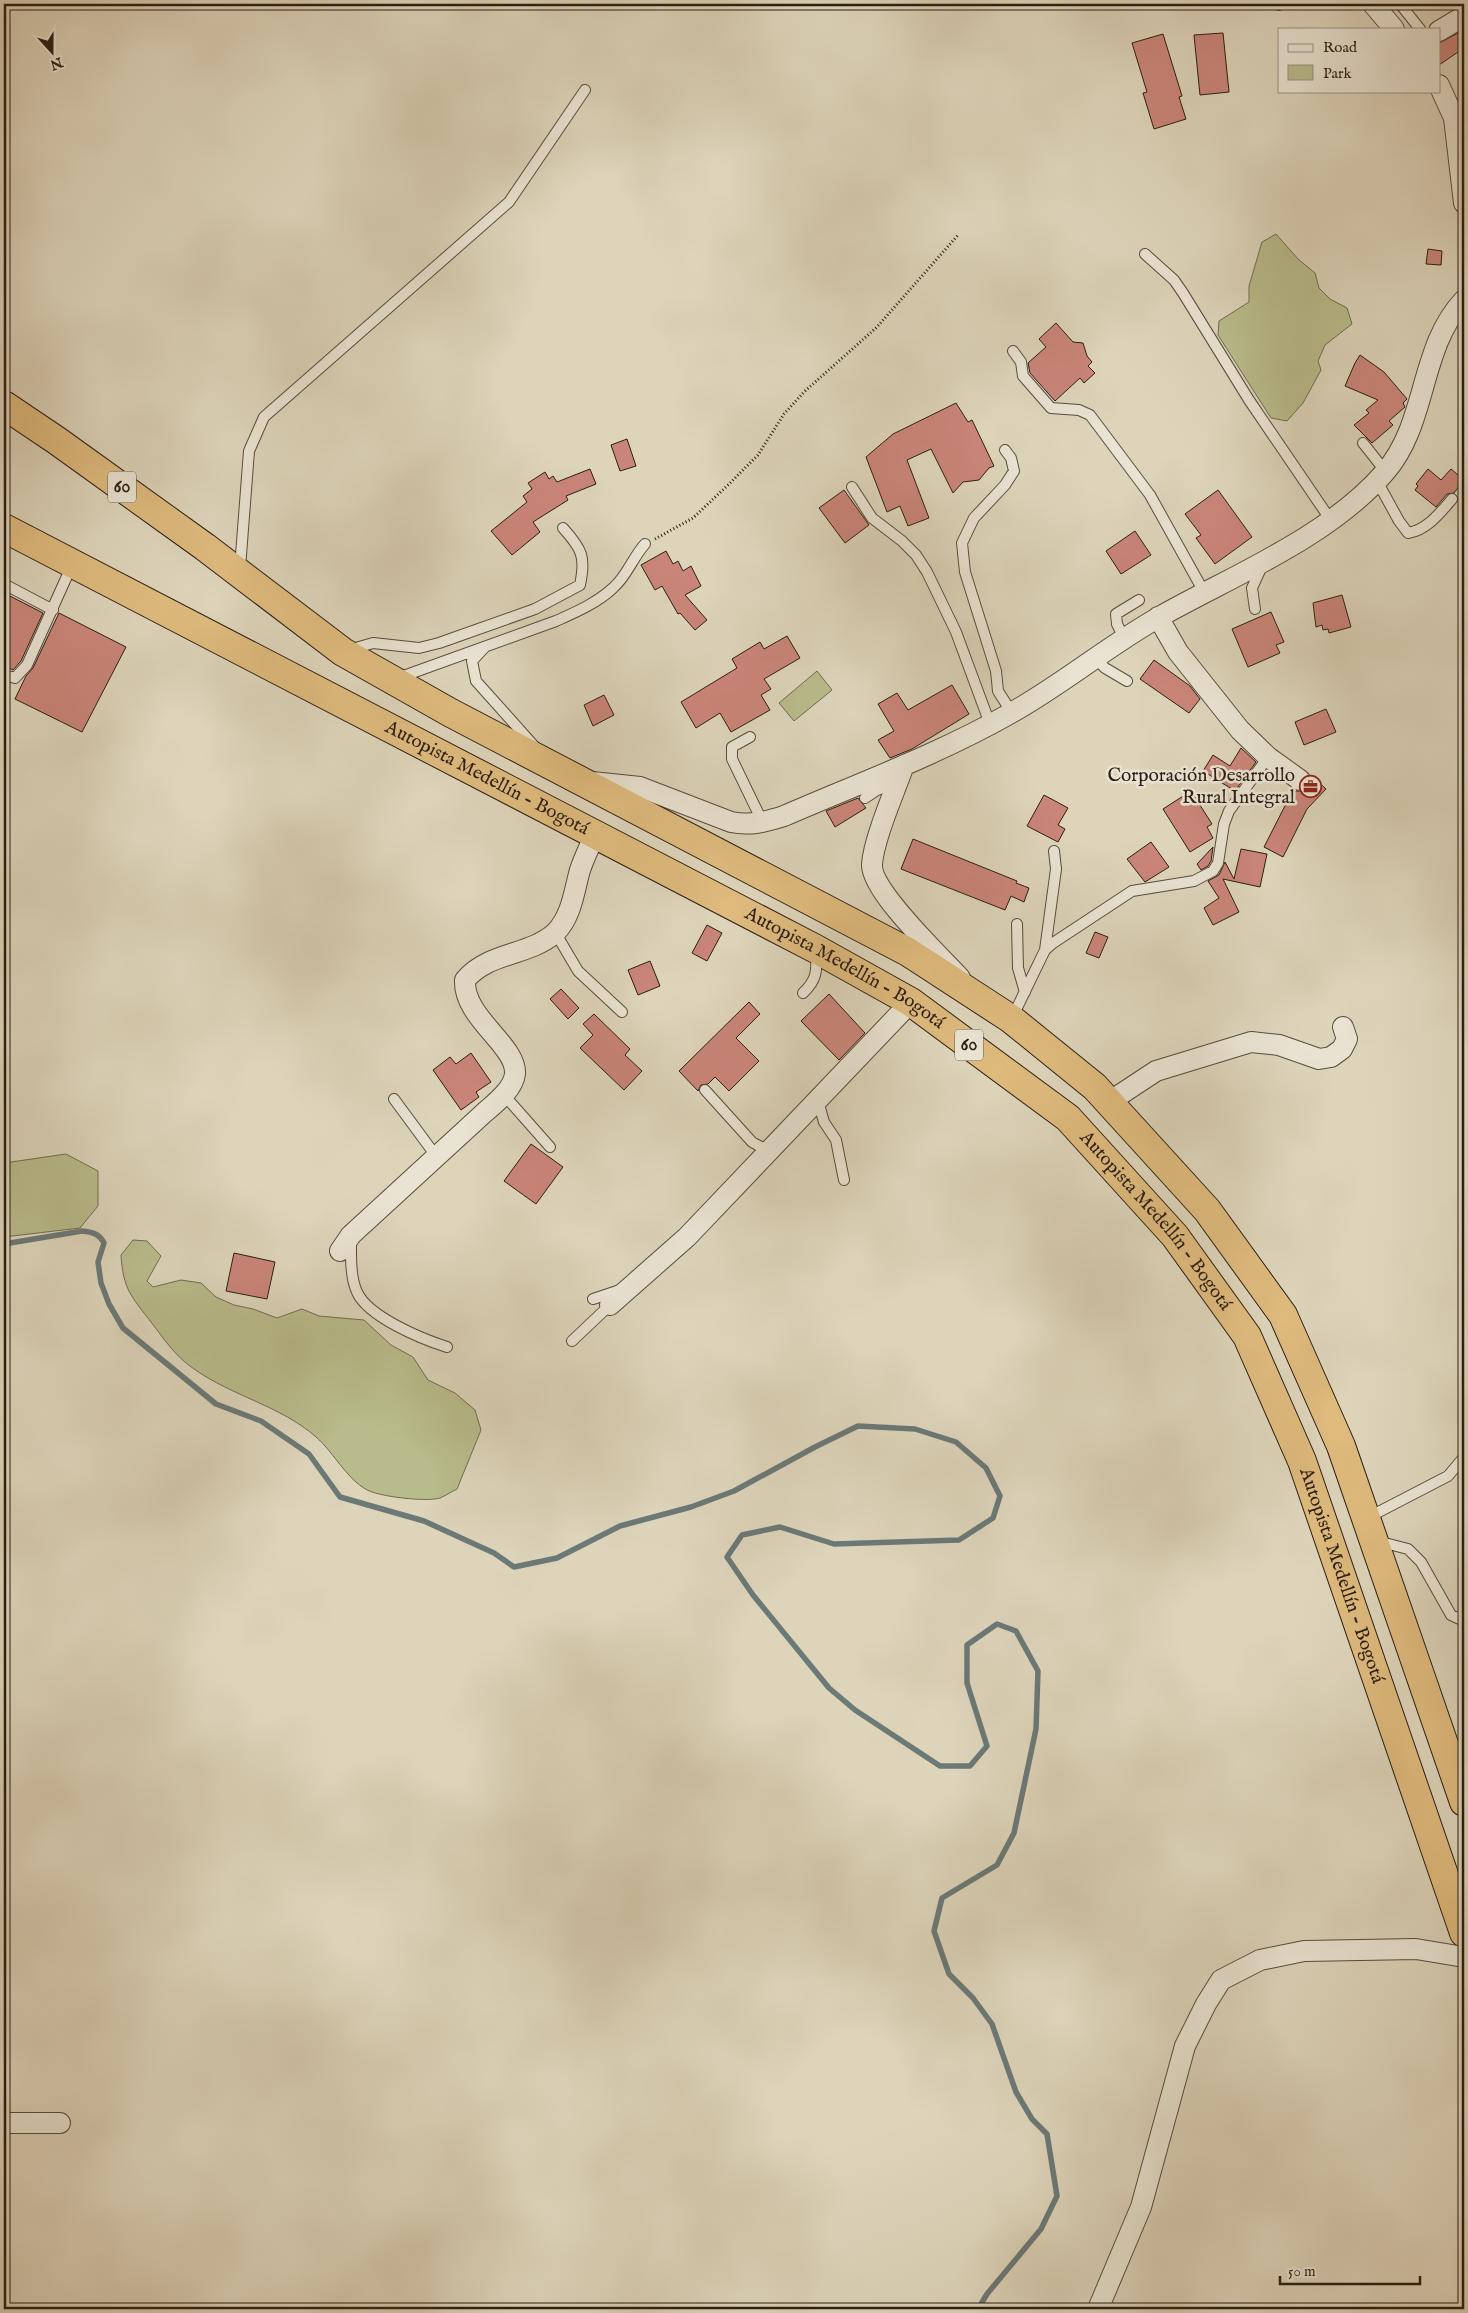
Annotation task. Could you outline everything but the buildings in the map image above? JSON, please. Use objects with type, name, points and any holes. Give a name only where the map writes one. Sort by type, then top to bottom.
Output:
[{"type":"highway","name":"60","points":[[4,404],[239,572],[344,652],[392,681],[908,952],[1011,1019],[1095,1087],[1207,1210],[1283,1315],[1341,1446],[1370,1531],[1457,1765],[1464,1802]]},
{"type":"highway","points":[[4,413],[56,440]]},
{"type":"highway","points":[[4,520],[34,544]]},
{"type":"highway","name":"Autopista Medellín - Bogotá","points":[[4,528],[816,949],[911,1002],[1068,1118],[1175,1236],[1247,1336],[1302,1461],[1464,1933]]},
{"type":"street","points":[[1373,4],[1393,28]]},
{"type":"street","points":[[1440,30],[1464,16]]},
{"type":"street","points":[[1440,87],[1459,116],[1464,204]]},
{"type":"street","points":[[581,781],[640,787],[730,822],[745,825],[763,823],[901,774],[946,747],[1012,713],[1124,638],[1158,617],[1266,559],[1355,501],[1394,462],[1412,426],[1443,330],[1464,300]]},
{"type":"street","points":[[1158,617],[1178,652],[1240,730],[1268,757],[1300,780]]},
{"type":"street","points":[[901,774],[875,849],[872,864],[873,875],[894,906],[970,991]]},
{"type":"street","points":[[345,1243],[436,1156],[504,1095],[514,1074],[513,1065],[509,1056],[470,1006],[464,990],[465,980],[478,967],[544,941],[555,932],[569,911],[580,868],[595,834]]},
{"type":"street","points":[[601,1302],[626,1292],[687,1237],[911,1002]]},
{"type":"street","points":[[1110,1102],[1156,1071],[1251,1042],[1279,1045],[1319,1059],[1331,1057],[1342,1049],[1346,1039],[1343,1027]]},
{"type":"street","points":[[1098,2309],[1141,2207],[1185,2046],[1206,2004],[1221,1980],[1260,1960],[1304,1951],[1416,1948],[1464,1958]]},
{"type":"street","points":[[4,2123],[60,2123]]},
{"type":"lane","points":[[1400,4],[1419,28]]},
{"type":"lane","points":[[239,572],[249,451],[264,417],[508,202],[585,90]]},
{"type":"lane","points":[[1145,254],[1174,280],[1249,400],[1330,519]]},
{"type":"lane","points":[[1014,350],[1021,362],[1024,376],[1050,408],[1079,410],[1090,415],[1154,501],[1204,592]]},
{"type":"lane","points":[[1362,443],[1381,476],[1399,521],[1408,533],[1418,531],[1452,499]]},
{"type":"lane","points":[[1005,450],[1011,458],[1014,471],[1005,485],[974,518],[962,543],[965,572],[996,671],[998,691],[1012,713]]},
{"type":"lane","points":[[852,487],[872,518],[902,541],[916,555],[927,572],[956,632],[990,724]]},
{"type":"lane","points":[[344,652],[373,643],[419,648],[439,644],[535,609],[569,593],[580,585],[583,557],[579,546],[563,528]]},
{"type":"lane","points":[[392,681],[556,621],[595,601],[614,587],[634,556],[645,544]]},
{"type":"lane","points":[[1255,609],[1252,588],[1266,559]]},
{"type":"lane","points":[[4,675],[15,678],[27,665],[73,564]]},
{"type":"lane","points":[[4,584],[53,610]]},
{"type":"lane","points":[[1124,638],[1117,624],[1116,614],[1139,600]]},
{"type":"lane","points":[[486,646],[472,661],[476,681],[525,734],[546,762]]},
{"type":"lane","points":[[1095,658],[1105,668],[1127,681]]},
{"type":"lane","points":[[750,737],[732,747],[732,759],[763,823]]},
{"type":"lane","points":[[1045,950],[1132,891],[1194,881],[1213,871],[1218,863],[1224,824],[1229,811],[1268,757]]},
{"type":"lane","points":[[866,798],[901,774]]},
{"type":"lane","points":[[1011,1019],[1045,950],[1056,869],[1054,851]]},
{"type":"lane","points":[[1017,924],[1018,968],[1025,992]]},
{"type":"lane","points":[[555,932],[578,971],[622,1012]]},
{"type":"lane","points":[[803,993],[813,983],[817,972],[816,949]]},
{"type":"lane","points":[[705,1090],[752,1142],[770,1152]]},
{"type":"lane","points":[[504,1095],[550,1147]]},
{"type":"lane","points":[[394,1099],[436,1156]]},
{"type":"lane","points":[[818,1101],[824,1122],[836,1140],[844,1180]]},
{"type":"lane","points":[[345,1243],[357,1292],[362,1300],[391,1322],[447,1347]]},
{"type":"lane","points":[[572,1341],[601,1302]]},
{"type":"lane","points":[[1464,1457],[1448,1476],[1370,1531],[1381,1542],[1408,1549],[1421,1562],[1451,1615],[1464,1621]]},
{"type":"path","points":[[645,544],[693,518],[728,485],[758,455],[784,414],[804,392],[877,327],[959,234]]},
{"type":"green space","points":[[1276,234],[1298,259],[1315,273],[1319,288],[1330,299],[1347,308],[1352,324],[1325,345],[1318,361],[1321,370],[1303,403],[1287,421],[1271,418],[1218,335],[1219,321],[1249,302],[1249,286],[1262,242]]},
{"type":"green space","points":[[817,671],[832,690],[794,721],[779,703]]},
{"type":"green space","points":[[66,1154],[98,1171],[98,1206],[80,1228],[4,1237],[4,1163]]},
{"type":"green space","points":[[133,1240],[147,1241],[161,1256],[147,1281],[153,1287],[181,1280],[201,1283],[216,1297],[234,1305],[253,1309],[277,1318],[302,1309],[319,1316],[364,1320],[391,1345],[413,1357],[428,1380],[455,1393],[475,1410],[481,1430],[457,1489],[434,1499],[396,1497],[372,1492],[356,1482],[323,1443],[302,1426],[272,1409],[224,1387],[187,1364],[165,1341],[129,1292],[122,1267],[121,1255]]},
{"type":"waterway","points":[[4,1244],[82,1231],[97,1235],[104,1243],[98,1262],[101,1283],[109,1304],[123,1328],[216,1404],[261,1421],[309,1454],[340,1497],[424,1521],[494,1553],[514,1567],[557,1558],[620,1526],[691,1507],[734,1491],[858,1426],[915,1429],[956,1442],[986,1468],[1000,1496],[993,1518],[959,1540],[834,1544],[780,1527],[742,1535],[727,1557],[753,1595],[829,1688],[855,1710],[940,1766],[970,1766],[987,1746],[967,1683],[967,1645],[997,1624],[1016,1631],[1038,1671],[1036,1729],[1014,1833],[997,1865],[942,1898],[934,1931],[949,1974],[973,1998],[992,2024],[1016,2092],[1032,2119],[1047,2134],[1057,2196],[1041,2229],[987,2294],[978,2309]]},
{"type":"place","name":"Corporación Desarrollo Rural Integral","points":[[1311,787]]}]
